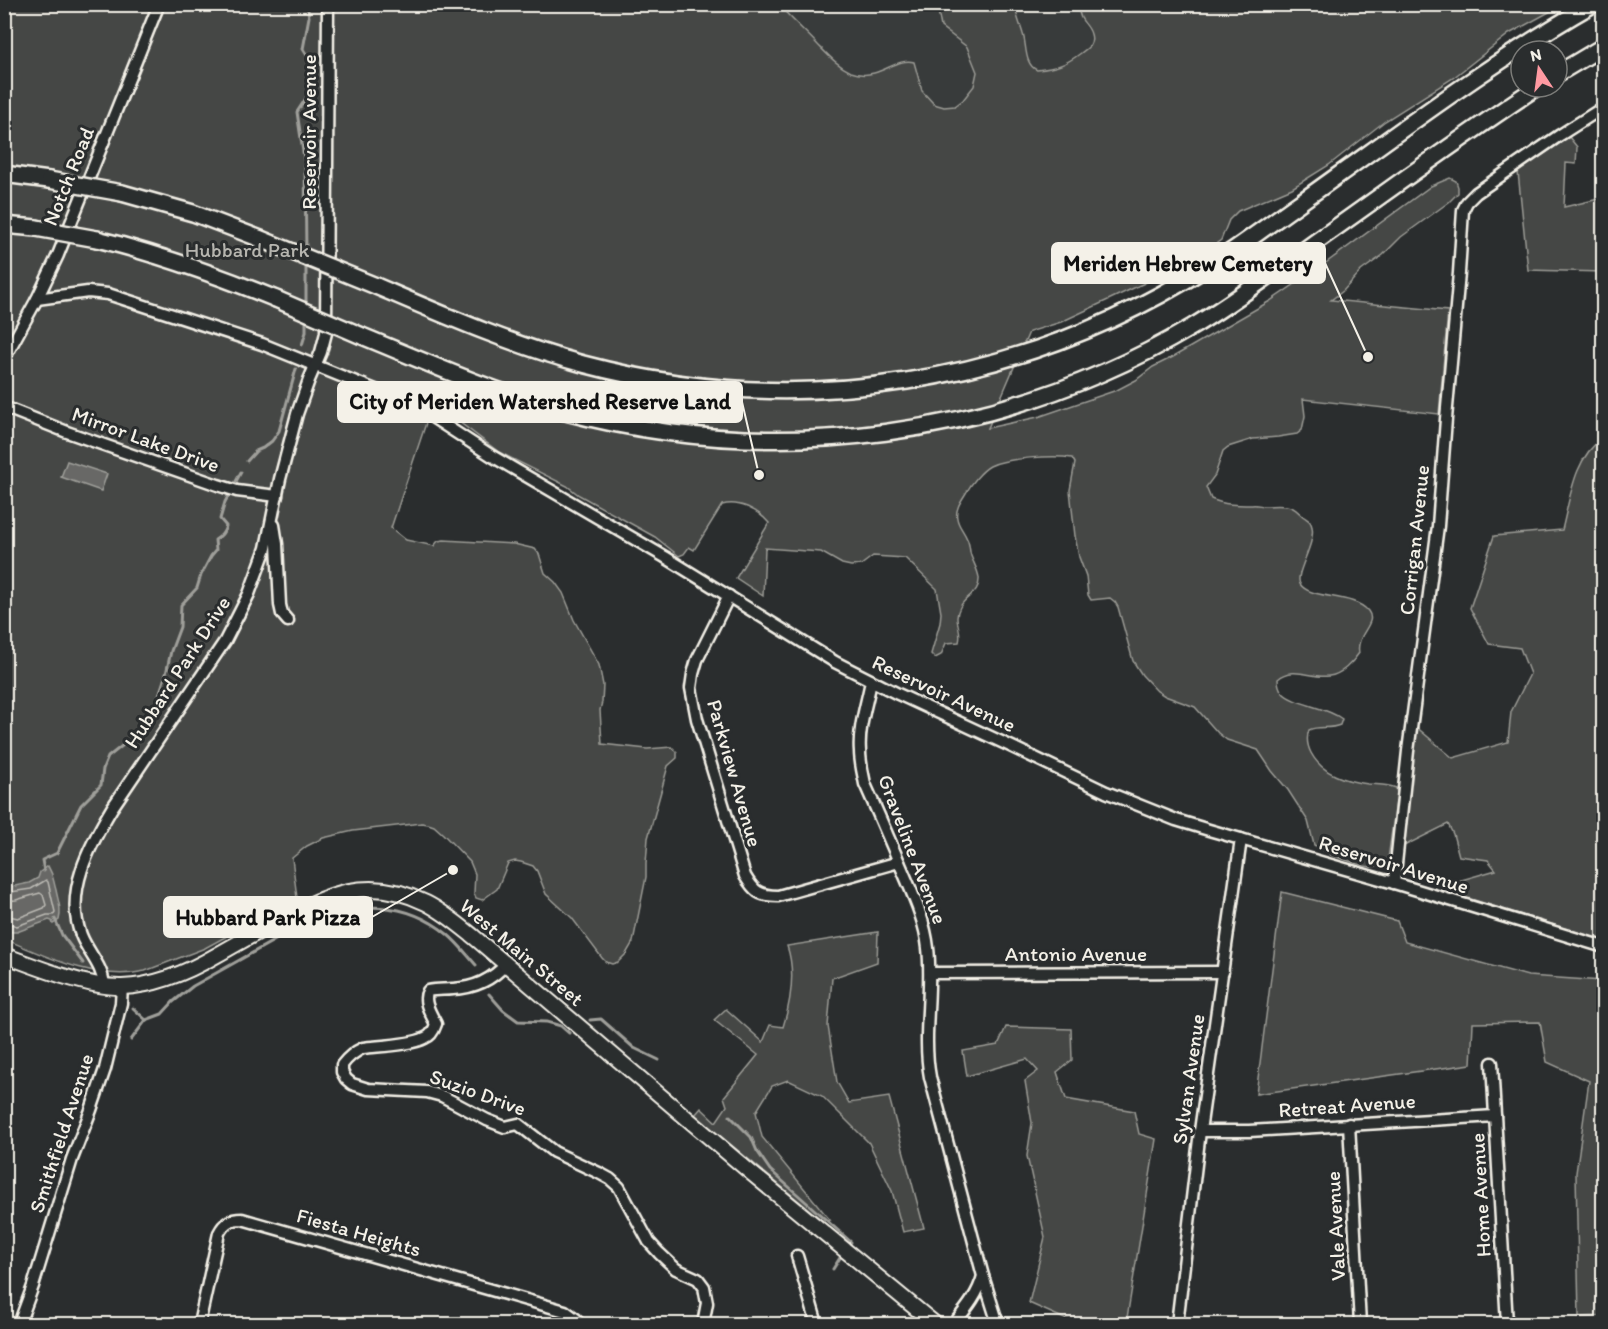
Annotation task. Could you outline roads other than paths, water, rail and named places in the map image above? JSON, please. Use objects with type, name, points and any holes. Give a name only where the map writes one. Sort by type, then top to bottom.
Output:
[{"type":"highway","points":[[4,174],[122,193],[193,213],[480,329],[538,351],[604,369],[666,382],[744,389],[816,390],[884,385],[949,374],[1018,356],[1122,315],[1182,283],[1491,68],[1593,4]]},
{"type":"highway","points":[[1569,67],[1604,46]]},
{"type":"highway","points":[[4,225],[98,239],[179,262],[215,274],[458,375],[522,399],[588,418],[654,430],[735,439],[803,439],[880,433],[945,423],[1010,406],[1073,385],[1135,357],[1189,328],[1245,292],[1519,99]]},
{"type":"main road","name":"West Main Street","points":[[4,955],[72,978],[104,986],[140,985],[181,973],[317,900],[335,894],[373,889],[409,896],[426,903],[457,923],[750,1172],[935,1324]]},
{"type":"street","name":"Notch Road","points":[[4,359],[58,255],[159,4]]},
{"type":"street","name":"Reservoir Avenue","points":[[316,366],[326,333],[328,4]]},
{"type":"street","name":"Corrigan Avenue","points":[[1394,883],[1408,751],[1438,526],[1463,210],[1467,202],[1476,194],[1517,164],[1604,107]]},
{"type":"street","name":"Reservoir Avenue","points":[[37,299],[88,292],[108,294],[262,344],[405,402],[729,596],[809,647],[871,681],[1106,792],[1176,819],[1604,947]]},
{"type":"street","name":"Hubbard Park Drive","points":[[104,986],[102,973],[81,935],[76,915],[78,884],[82,867],[100,827],[207,669],[234,625],[259,570],[266,548],[302,397],[316,366]]},
{"type":"street","name":"Mirror Lake Drive","points":[[4,407],[67,432],[218,485],[237,491],[277,496]]},
{"type":"street","points":[[273,519],[277,544],[280,605],[282,614],[288,621]]},
{"type":"street","name":"Parkview Avenue","points":[[729,596],[698,660],[693,674],[692,688],[698,719],[745,876],[750,886],[758,893],[778,896],[899,862]]},
{"type":"street","name":"Graveline Avenue","points":[[871,681],[861,734],[861,767],[925,930],[930,973],[926,1044],[930,1077],[998,1324]]},
{"type":"street","name":"Sylvan Avenue","points":[[1177,1324],[1200,1131],[1241,839]]},
{"type":"street","name":"Suzio Drive","points":[[506,964],[497,975],[476,986],[428,991],[425,996],[426,1002],[436,1024],[434,1030],[426,1038],[363,1048],[346,1059],[342,1065],[342,1072],[352,1084],[368,1089],[427,1092],[442,1096],[505,1127],[518,1124],[554,1152],[610,1179],[619,1187],[649,1242],[658,1253],[676,1269],[698,1279],[704,1287],[708,1303],[703,1324]]},
{"type":"street","name":"Antonio Avenue","points":[[930,973],[1223,972]]},
{"type":"street","name":"Smithfield Avenue","points":[[19,1324],[72,1159],[105,1070],[121,1003],[122,987]]},
{"type":"street","name":"Home Avenue","points":[[1492,1063],[1507,1324]]},
{"type":"street","name":"Retreat Avenue","points":[[1200,1131],[1249,1131],[1495,1116]]},
{"type":"street","name":"Vale Avenue","points":[[1349,1125],[1360,1324]]},
{"type":"street","name":"Fiesta Heights","points":[[199,1324],[219,1233],[222,1226],[234,1219],[565,1311],[579,1324]]},
{"type":"street","points":[[797,1256],[817,1324]]},
{"type":"street","points":[[954,1324],[976,1295],[983,1276]]},
{"type":"water","points":[[67,461],[107,474],[101,491],[61,477]]},
{"type":"water","points":[[48,866],[59,905],[59,920],[53,924],[49,920],[17,932],[10,931],[6,926],[4,916],[5,888],[29,883],[38,878],[40,872]]},
{"type":"waterway","points":[[306,252],[305,165],[297,112],[312,89],[315,68],[303,49],[309,17],[307,4]]},
{"type":"waterway","points":[[306,264],[306,306]]},
{"type":"waterway","points":[[302,345],[306,332],[306,318]]},
{"type":"waterway","points":[[247,461],[256,451],[272,441],[279,431],[296,369]]},
{"type":"waterway","points":[[44,871],[42,860],[57,853],[81,805],[101,785],[103,769],[108,757],[132,738],[153,713],[180,627],[181,605],[197,588],[201,575],[216,550],[215,540],[226,526],[220,519],[225,502],[241,472]]},
{"type":"waterway","points":[[131,1040],[146,1020],[162,1014],[193,986],[311,920],[347,910],[381,908],[415,915],[447,934],[476,965]]},
{"type":"waterway","points":[[55,919],[62,935],[83,963]]},
{"type":"waterway","points":[[489,994],[503,1010],[518,1021],[547,1022],[561,1026],[569,1033]]},
{"type":"waterway","points":[[133,1008],[146,1020]]},
{"type":"waterway","points":[[590,1020],[601,1019],[634,1048],[659,1060]]},
{"type":"waterway","points":[[730,1116],[751,1137],[770,1170],[851,1242],[847,1248]]},
{"type":"waterway","points":[[833,1269],[843,1253]]},
{"type":"place","name":"Meriden Hebrew Cemetery","points":[[1368,357]]},
{"type":"place","name":"City of Meriden Watershed Reserve Land","points":[[759,475]]},
{"type":"place","name":"Hubbard Park Pizza","points":[[453,870]]},
{"type":"park label","name":"Hubbard Park","points":[[247,249]]}]
